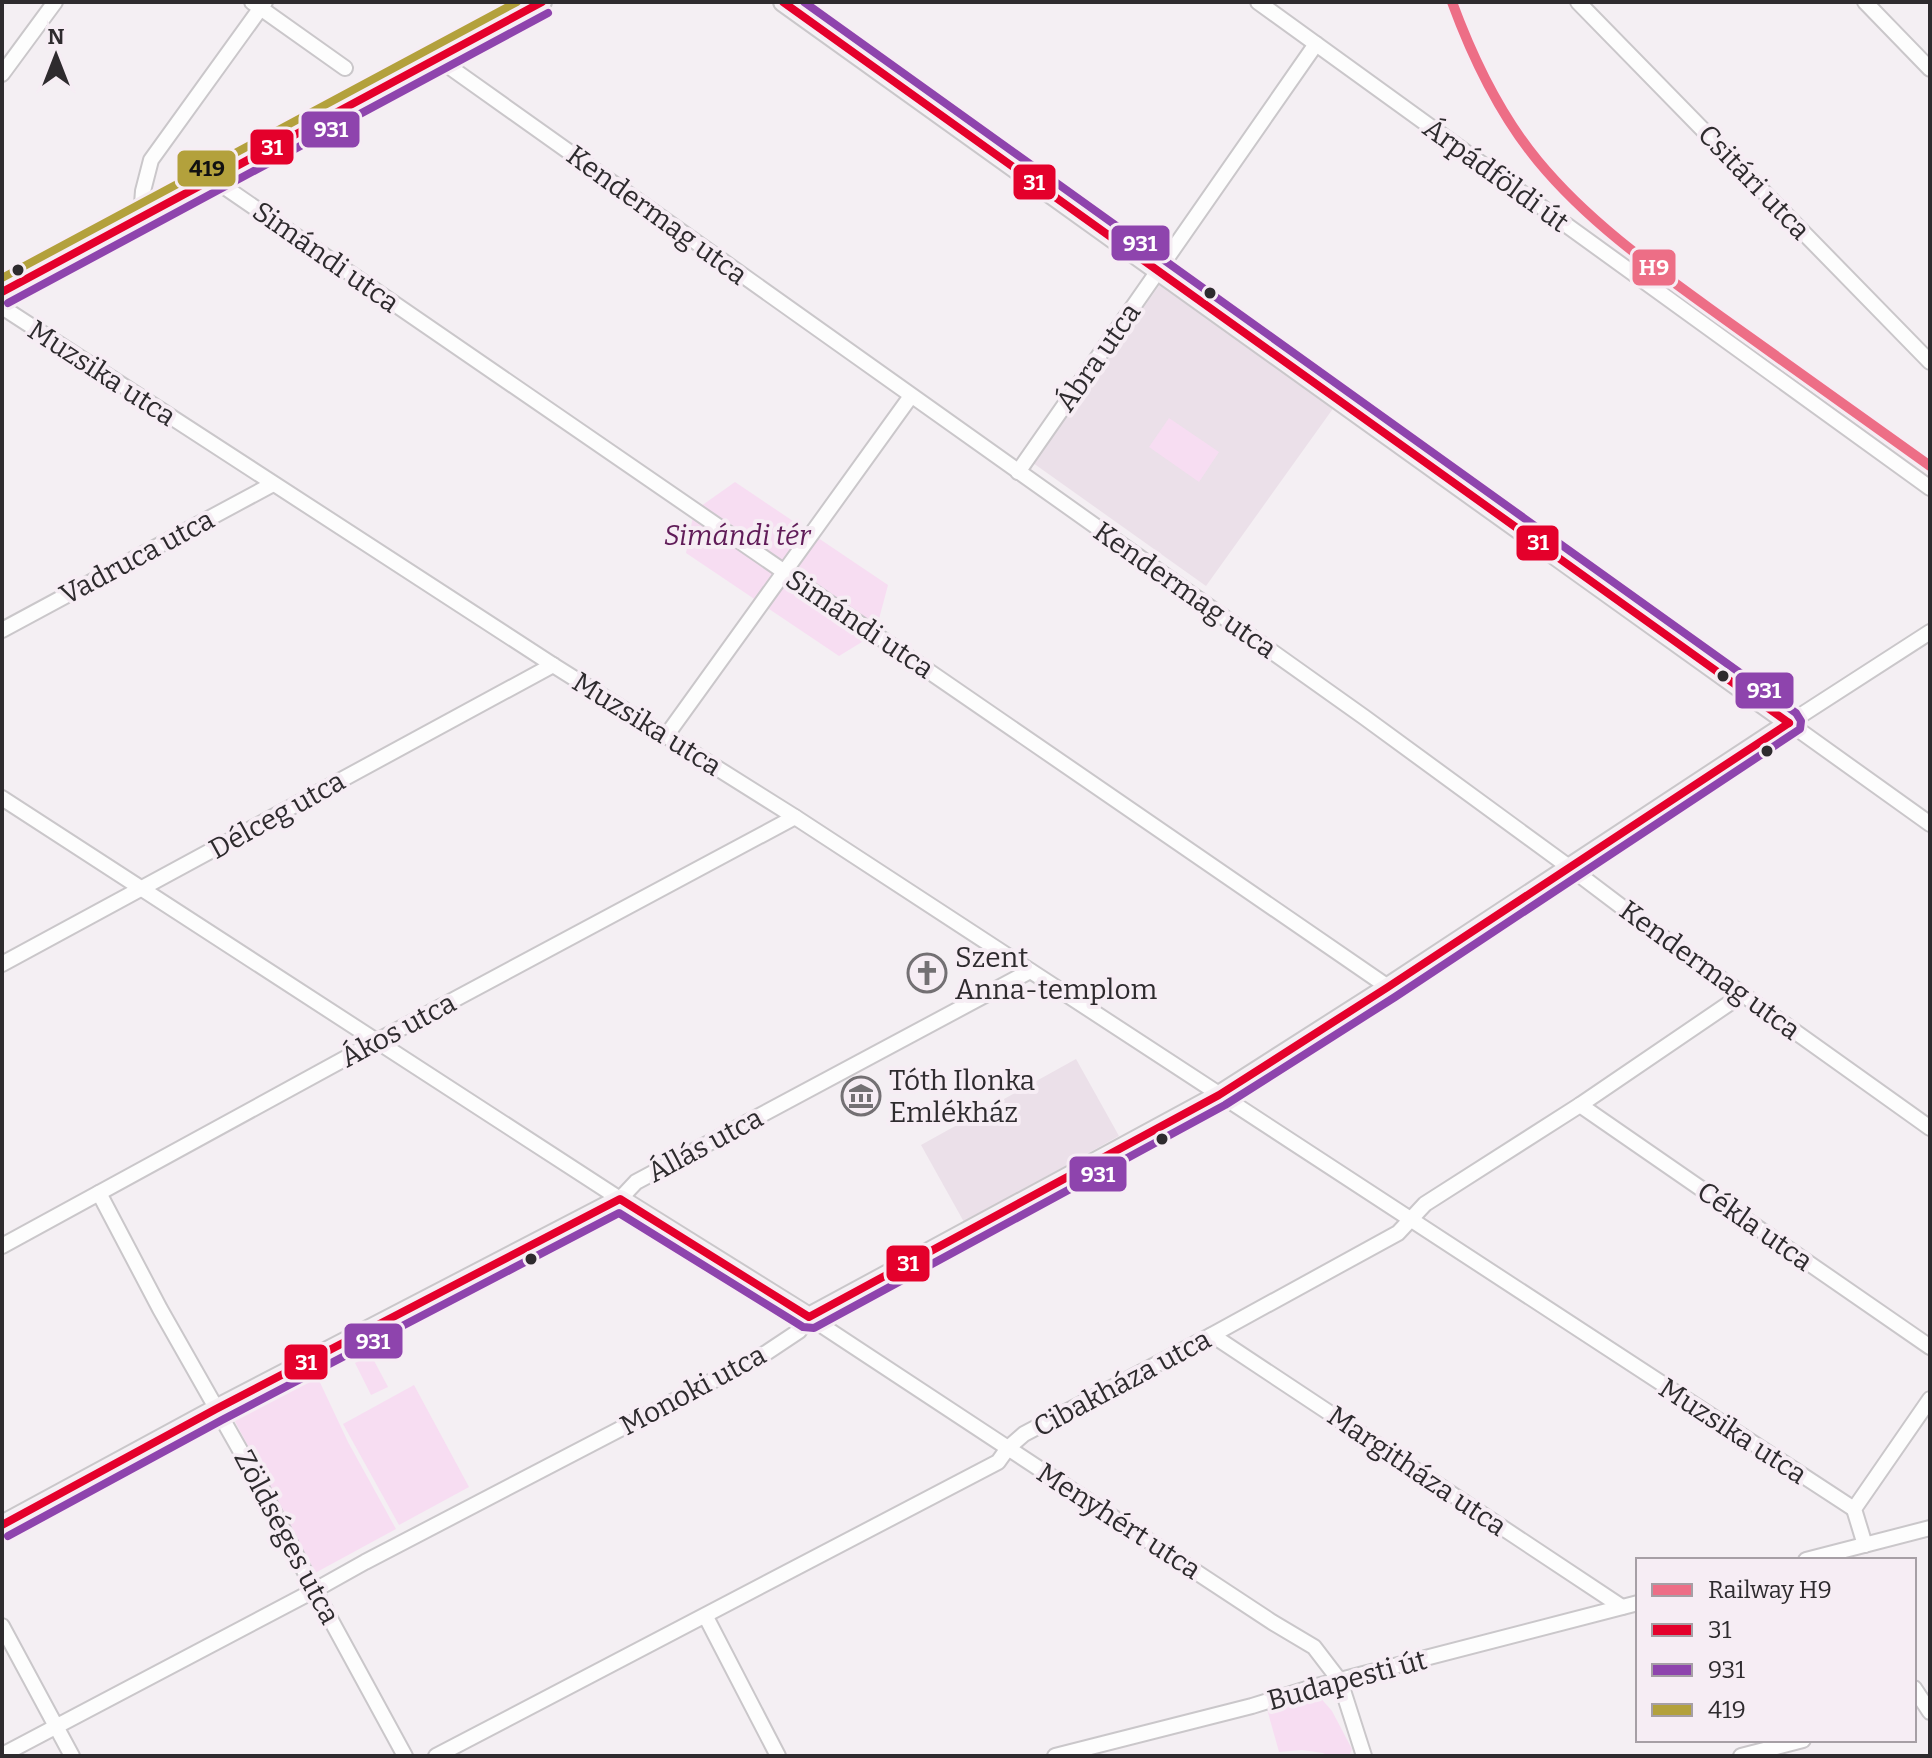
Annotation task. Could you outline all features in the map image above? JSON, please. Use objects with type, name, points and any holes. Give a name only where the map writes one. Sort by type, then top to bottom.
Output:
[{"type":"street","points":[[2,74],[55,2]]},
{"type":"street","points":[[2,292],[542,2]]},
{"type":"street","points":[[783,2],[1930,824]]},
{"type":"street","name":"Árpádföldi út","points":[[1258,2],[1930,488]]},
{"type":"street","name":"Csitári utca","points":[[1578,2],[1930,362]]},
{"type":"street","points":[[1865,2],[1930,69]]},
{"type":"street","points":[[141,217],[143,191],[151,160],[259,4],[345,68]]},
{"type":"street","name":"Ábra utca","points":[[1018,472],[1316,44]]},
{"type":"street","name":"Kendermag utca","points":[[437,58],[1364,717],[1647,926],[1930,1128]]},
{"type":"street","name":"Simándi utca","points":[[213,179],[1388,987]]},
{"type":"street","name":"Muzsika utca","points":[[2,307],[553,665],[795,817],[1854,1509]]},
{"type":"street","points":[[666,736],[911,396]]},
{"type":"street","name":"Vadruca utca","points":[[2,630],[273,484]]},
{"type":"street","name":"Monoki utca","points":[[2,1755],[766,1353],[799,1331],[809,1317],[1219,1095],[1930,632]]},
{"type":"street","name":"Délceg utca","points":[[2,964],[553,665]]},
{"type":"street","name":"Menyhért utca","points":[[2,798],[620,1199],[809,1317],[1314,1647],[1340,1681],[1364,1756]]},
{"type":"street","name":"Ákos utca","points":[[2,1246],[795,817]]},
{"type":"street","name":"Állás utca","points":[[2,1525],[216,1409],[620,1199],[636,1182],[1030,971]]},
{"type":"street","name":"Cibakháza utca","points":[[436,1756],[998,1462],[1024,1434],[1398,1233],[1425,1204],[1580,1105],[1743,994]]},
{"type":"street","name":"Cékla utca","points":[[1580,1105],[1930,1347]]},
{"type":"street","name":"Zöldséges utca","points":[[99,1193],[405,1756]]},
{"type":"street","name":"Margitháza utca","points":[[1212,1335],[1622,1607]]},
{"type":"street","points":[[1865,1545],[1854,1509],[1930,1399]]},
{"type":"street","points":[[1824,1558],[1930,1528]]},
{"type":"street","name":"Budapesti út","points":[[1055,1756],[1636,1604]]},
{"type":"street","points":[[706,1617],[778,1756]]},
{"type":"street","points":[[2,1626],[72,1756]]},
{"type":"street","points":[[1741,1756],[1795,1742]]},
{"type":"shaded area","points":[[1163,280],[1337,403],[1206,586],[1033,463]]},
{"type":"shaded area","points":[[1076,1059],[1119,1136],[964,1222],[921,1145]]},
{"type":"green space","points":[[1169,418],[1219,452],[1199,482],[1149,447]]},
{"type":"green space","name":"Simándi tér","points":[[735,482],[888,585],[875,634],[839,656],[686,553],[694,511]]},
{"type":"green space","points":[[371,1355],[388,1387],[371,1395],[355,1363]]},
{"type":"green space","points":[[316,1374],[348,1442],[396,1529],[315,1573],[231,1414]]},
{"type":"green space","points":[[414,1385],[469,1487],[399,1525],[343,1424]]},
{"type":"green space","points":[[1318,1695],[1332,1711],[1352,1749],[1349,1756],[1328,1756],[1302,1750],[1279,1752],[1267,1709]]},
{"type":"rail line","name":"H9","points":[[1452,2],[1478,65],[1499,105],[1538,161],[1580,206],[1674,282],[1930,466]]},
{"type":"transit line","name":"419","points":[[2,278],[517,2]]},
{"type":"transit line","name":"31","points":[[2,292],[542,2]]},
{"type":"transit line","name":"31","points":[[783,2],[1789,723]]},
{"type":"transit line","name":"931","points":[[8,1536],[222,1420],[619,1213],[803,1327],[814,1328],[1225,1105],[1395,997],[1800,729],[1801,721],[1796,713],[804,2]]},
{"type":"transit line","name":"931","points":[[8,303],[548,13]]},
{"type":"transit line","name":"31","points":[[2,1525],[216,1409],[620,1199],[809,1317],[1219,1095],[1789,723]]},
{"type":"place","name":"Szent Anna-templom","points":[[927,973]]},
{"type":"place","name":"Tóth Ilonka Emlékház","points":[[861,1096]]}]
